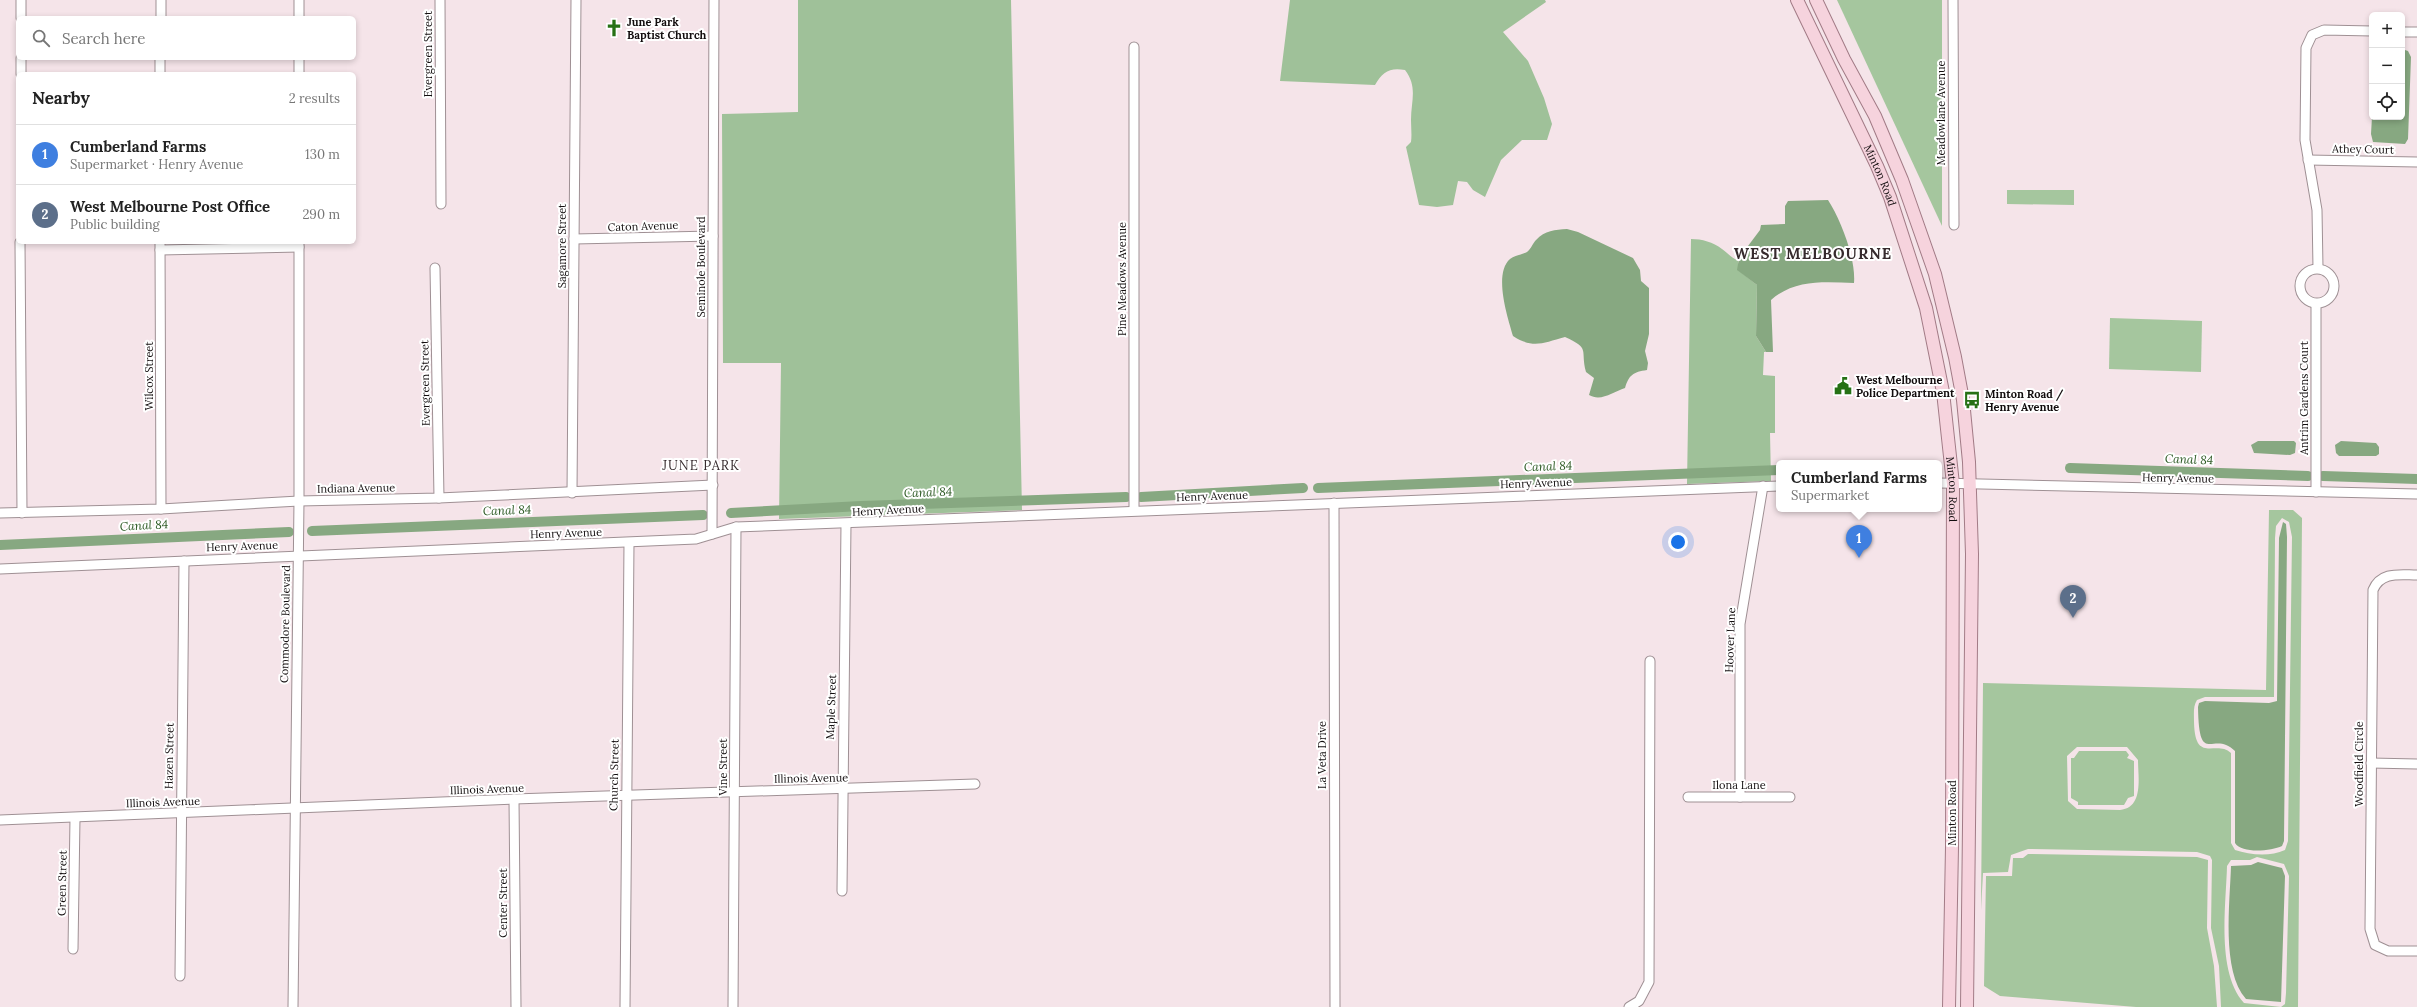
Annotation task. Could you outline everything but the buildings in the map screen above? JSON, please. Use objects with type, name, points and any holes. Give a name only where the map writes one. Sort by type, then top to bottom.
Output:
[{"type":"main road","name":"Minton Road","points":[[1797,0],[1887,191],[1926,308],[1943,392],[1953,484],[1952,847],[1949,1007]]},
{"type":"main road","name":"Minton Road","points":[[1816,0],[1844,59],[1875,116],[1901,178],[1935,274],[1954,353],[1963,400],[1970,485],[1971,764],[1967,1007]]},
{"type":"main road","points":[[1887,191],[1901,178]]},
{"type":"street","points":[[21,0],[21,16]]},
{"type":"street","points":[[160,0],[160,16]]},
{"type":"street","points":[[299,0],[299,16]]},
{"type":"street","name":"Evergreen Street","points":[[440,0],[441,204]]},
{"type":"street","name":"Sagamore Street","points":[[572,493],[576,0]]},
{"type":"street","name":"Seminole Boulevard","points":[[712,534],[714,0]]},
{"type":"street","name":"Meadowlane Avenue","points":[[1953,0],[1954,225]]},
{"type":"street","points":[[2318,268],[2317,210],[2305,140],[2306,48],[2312,35],[2324,30],[2369,31]]},
{"type":"street","points":[[2405,32],[2417,32]]},
{"type":"street","name":"Pine Meadows Avenue","points":[[1134,47],[1134,510]]},
{"type":"street","points":[[20,72],[21,60]]},
{"type":"street","points":[[160,60],[160,72]]},
{"type":"street","points":[[299,60],[299,72]]},
{"type":"street","name":"Athey Court","points":[[2308,160],[2417,162]]},
{"type":"street","name":"Caton Avenue","points":[[574,240],[713,236]]},
{"type":"street","points":[[20,244],[22,513]]},
{"type":"street","points":[[160,246],[299,244]]},
{"type":"street","name":"Commodore Boulevard","points":[[293,1007],[294,810],[299,556],[299,244]]},
{"type":"street","name":"Wilcox Street","points":[[160,246],[161,509]]},
{"type":"street","name":"Evergreen Street","points":[[435,268],[439,498]]},
{"type":"street","points":[[2318,268],[2329,274],[2333,286],[2328,298],[2316,304],[2308,301],[2302,295],[2300,282],[2306,272],[2318,268]]},
{"type":"street","name":"Antrim Gardens Court","points":[[2316,304],[2316,492]]},
{"type":"street","name":"Henry Avenue","points":[[1942,483],[2417,494]]},
{"type":"street","name":"Indiana Avenue","points":[[0,513],[161,509],[299,501],[572,493],[713,485]]},
{"type":"street","name":"Hoover Lane","points":[[1740,797],[1740,624],[1764,486]]},
{"type":"street","name":"Henry Avenue","points":[[0,569],[184,560],[629,543],[696,539],[736,527],[846,524],[1134,510],[1776,486]]},
{"type":"street","name":"La Veta Drive","points":[[1334,503],[1335,1007]]},
{"type":"street","name":"Maple Street","points":[[842,891],[843,790],[841,775],[846,524]]},
{"type":"street","name":"Vine Street","points":[[733,1007],[736,527]]},
{"type":"street","name":"Church Street","points":[[624,1007],[629,543]]},
{"type":"street","name":"Hazen Street","points":[[180,976],[184,560]]},
{"type":"street","name":"Woodfield Circle","points":[[2417,575],[2384,577],[2377,582],[2373,590],[2370,929],[2376,945],[2388,951],[2417,951]]},
{"type":"street","points":[[1629,1007],[1639,1001],[1649,982],[1650,660]]},
{"type":"street","points":[[2371,763],[2417,764]]},
{"type":"street","name":"Illinois Avenue","points":[[0,820],[294,810],[514,799],[843,790],[975,784]]},
{"type":"street","name":"Ilona Lane","points":[[1688,797],[1790,797]]},
{"type":"street","name":"Center Street","points":[[514,799],[516,1007]]},
{"type":"street","name":"Green Street","points":[[73,949],[75,818]]},
{"type":"shaded area","points":[[798,0],[1011,0],[1022,510],[779,519],[781,363],[723,363],[722,114],[798,112]]},
{"type":"shaded area","points":[[1290,0],[1545,0],[1546,2],[1503,32],[1528,61],[1544,98],[1552,124],[1547,140],[1522,140],[1501,160],[1485,197],[1473,190],[1467,182],[1458,181],[1453,205],[1437,207],[1419,205],[1406,147],[1411,142],[1413,88],[1409,76],[1405,70],[1391,70],[1384,74],[1375,85],[1280,81]]},
{"type":"shaded area","points":[[1837,0],[1942,0],[1942,226]]},
{"type":"shaded area","points":[[2405,50],[2408,51],[2411,57],[2408,139],[2405,144],[2373,142],[2371,134],[2372,120],[2405,120]]},
{"type":"shaded area","points":[[2007,190],[2074,190],[2074,205],[2007,204]]},
{"type":"shaded area","points":[[1828,200],[1838,218],[1847,240],[1853,263],[1854,283],[1821,282],[1800,285],[1780,293],[1771,300],[1773,352],[1766,352],[1756,336],[1757,285],[1737,270],[1739,258],[1760,230],[1761,225],[1785,224],[1785,206],[1788,201]]},
{"type":"shaded area","points":[[1567,229],[1578,232],[1633,258],[1640,270],[1641,281],[1649,288],[1649,334],[1645,351],[1648,363],[1647,370],[1635,373],[1628,380],[1625,388],[1607,396],[1594,397],[1589,395],[1594,378],[1586,372],[1583,350],[1578,344],[1565,337],[1538,344],[1532,344],[1520,340],[1513,336],[1505,308],[1502,285],[1503,275],[1505,266],[1510,259],[1527,252],[1536,240],[1543,234],[1550,231]]},
{"type":"shaded area","points":[[1691,239],[1703,240],[1711,243],[1738,260],[1738,270],[1757,285],[1756,336],[1766,352],[1764,352],[1763,375],[1775,376],[1775,433],[1770,433],[1771,481],[1687,484]]},
{"type":"shaded area","points":[[2110,318],[2202,321],[2201,372],[2109,369]]},
{"type":"shaded area","points":[[2258,441],[2294,441],[2296,443],[2295,453],[2290,455],[2254,453],[2251,445]]},
{"type":"shaded area","points":[[2341,441],[2376,443],[2379,447],[2379,454],[2376,456],[2339,456],[2336,453],[2335,445]]},
{"type":"shaded area","points":[[2269,510],[2293,510],[2302,518],[2298,1007],[2281,1007],[2221,1007],[2219,966],[2211,928],[2212,860],[2210,856],[2197,852],[2028,849],[2011,855],[2008,872],[1983,873],[1981,910],[1983,683],[2266,690]],"holes":[[[2282,518],[2289,522],[2292,537],[2288,841],[2285,850],[2273,854],[2253,854],[2235,850],[2231,843],[2231,753],[2225,749],[2202,747],[2198,743],[2195,735],[2194,710],[2197,700],[2205,697],[2274,697],[2275,538],[2276,526]],[[2077,747],[2127,747],[2138,760],[2139,783],[2138,791],[2133,804],[2128,808],[2120,810],[2077,809],[2068,801],[2067,756]],[[2257,857],[2284,864],[2289,876],[2286,993],[2285,1004],[2281,1007],[2244,1003],[2235,990],[2229,974],[2226,957],[2225,919],[2227,866],[2231,860],[2250,860]]]},
{"type":"shaded area","points":[[2283,522],[2286,524],[2287,537],[2284,841],[2282,846],[2277,848],[2250,850],[2244,849],[2235,843],[2235,751],[2227,745],[2209,744],[2204,742],[2201,737],[2199,726],[2198,707],[2199,703],[2205,701],[2269,703],[2277,701],[2279,538]]},
{"type":"shaded area","points":[[2079,751],[2126,751],[2129,755],[2127,758],[2134,761],[2134,796],[2128,798],[2124,805],[2078,805],[2078,802],[2071,798],[2071,758],[2074,758]]},
{"type":"shaded area","points":[[2028,854],[2197,857],[2208,860],[2207,928],[2214,966],[2217,1007],[2136,1007],[2000,996],[1984,986],[1986,876],[2012,876],[2013,858],[2023,858]]},
{"type":"shaded area","points":[[2258,862],[2282,868],[2285,876],[2281,1002],[2246,999],[2238,987],[2230,954],[2229,917],[2231,866],[2251,865]]},
{"type":"waterway","name":"Canal 84","points":[[2070,468],[2308,476]]},
{"type":"waterway","name":"Canal 84","points":[[1318,488],[1776,470]]},
{"type":"waterway","name":"Canal 84","points":[[2323,476],[2417,479]]},
{"type":"waterway","name":"Canal 84","points":[[1141,497],[1303,488]]},
{"type":"waterway","name":"Canal 84","points":[[731,513],[861,506],[1126,497]]},
{"type":"waterway","name":"Canal 84","points":[[312,531],[703,515]]},
{"type":"waterway","name":"Canal 84","points":[[0,545],[289,532]]},
{"type":"place","name":"June Park Baptist Church","points":[[614,28]]},
{"type":"place","name":"West Melbourne Police Department","points":[[1843,386]]},
{"type":"place","name":"Minton Road / Henry Avenue","points":[[1972,400]]},
{"type":"place","name":"Cumberland Farms","points":[[1859,558]]},
{"type":"place","name":"West Melbourne Post Office","points":[[2073,618]]},
{"type":"district","name":"WEST MELBOURNE","points":[[1813,253]]},
{"type":"district","name":"JUNE PARK","points":[[701,465]]}]
